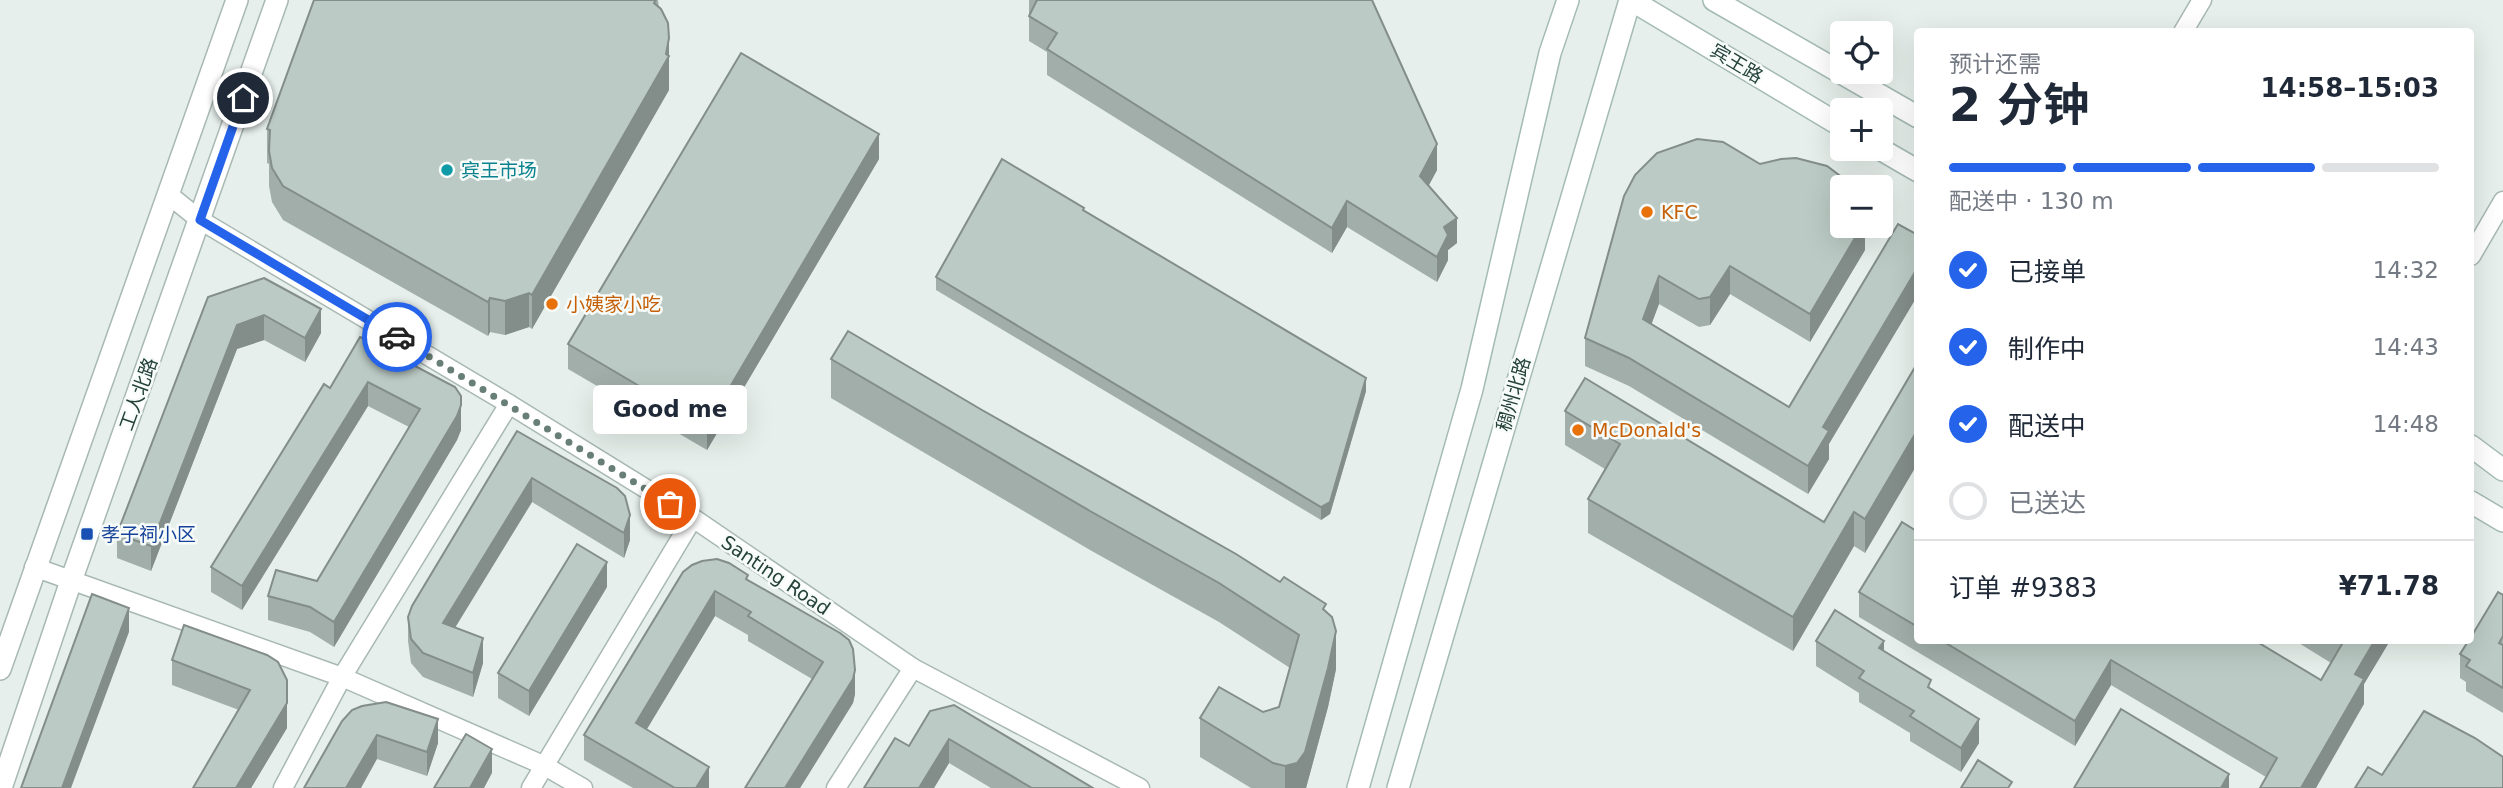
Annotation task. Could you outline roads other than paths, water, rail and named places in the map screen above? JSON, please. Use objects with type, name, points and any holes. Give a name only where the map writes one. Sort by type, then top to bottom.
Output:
[{"type":"main road","name":"工人北路","points":[[0,669],[237,0]]},
{"type":"main road","name":"工人北路","points":[[1,788],[71,581],[277,0]]},
{"type":"main road","points":[[1358,788],[1472,389],[1550,53],[1568,0]]},
{"type":"main road","name":"宾王路","points":[[1630,0],[1830,119]]},
{"type":"main road","name":"稠州北路","points":[[1398,788],[1630,0]]},
{"type":"main road","points":[[1714,0],[1914,115]]},
{"type":"main road","points":[[1893,157],[1914,170]]},
{"type":"main road","points":[[2474,448],[2503,470]]},
{"type":"main road","points":[[2474,504],[2503,521]]},
{"type":"street","points":[[2185,28],[2202,0]]},
{"type":"street","name":"Santing Road","points":[[169,195],[200,220],[509,404],[693,518],[913,668],[1140,788]]},
{"type":"street","points":[[2474,251],[2503,201]]},
{"type":"street","points":[[283,788],[342,677],[509,404]]},
{"type":"street","points":[[531,788],[693,518]]},
{"type":"street","points":[[34,567],[342,677],[543,765],[583,788]]},
{"type":"street","points":[[836,788],[913,668]]},
{"type":"place","name":"宾王市场","points":[[447,170]]},
{"type":"place","name":"KFC","points":[[1647,212]]},
{"type":"place","name":"小姨家小吃","points":[[552,304]]},
{"type":"place","name":"McDonald's","points":[[1578,430]]},
{"type":"place","name":"Good me","points":[[670,504]]},
{"type":"place","name":"孝子祠小区","points":[[87,534]]}]
